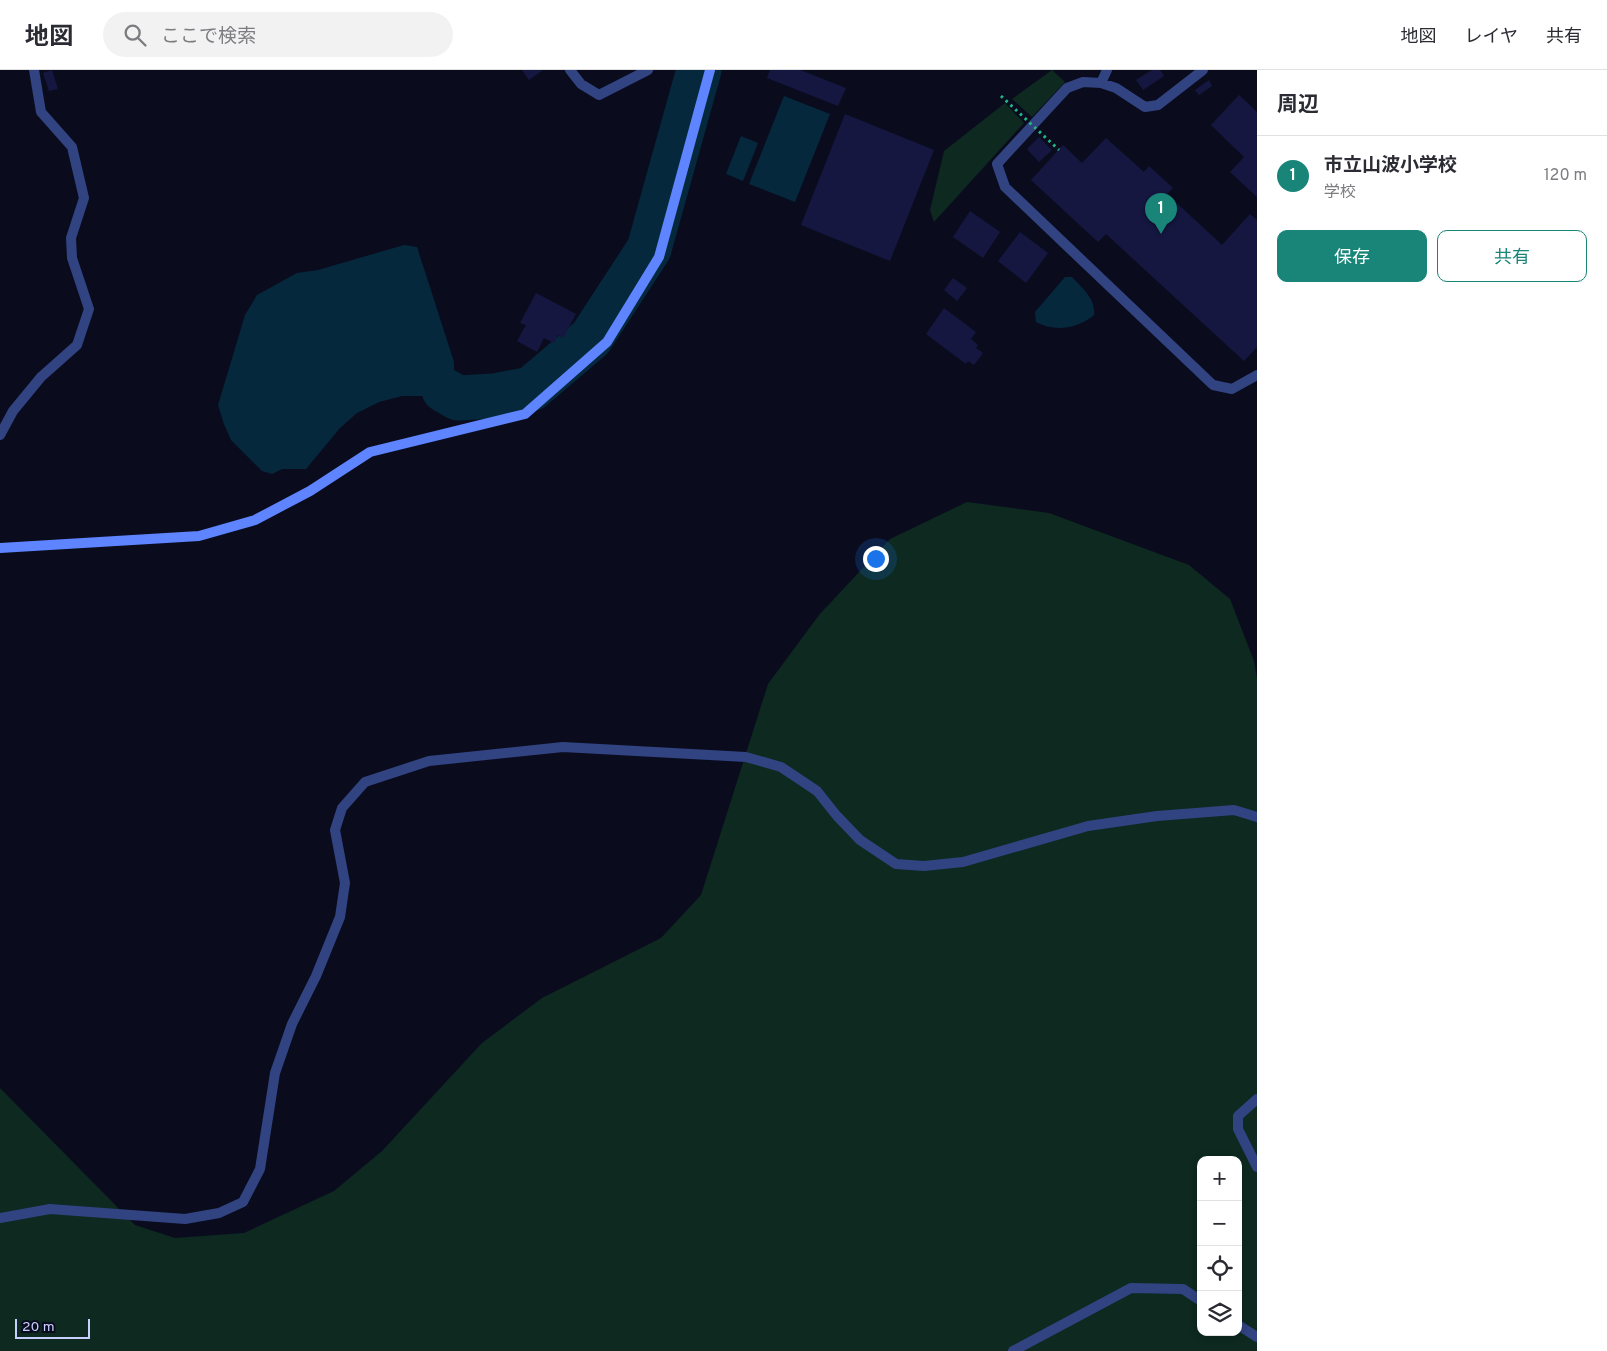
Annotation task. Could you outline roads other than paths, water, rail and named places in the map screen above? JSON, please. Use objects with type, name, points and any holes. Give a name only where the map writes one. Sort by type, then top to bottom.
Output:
[{"type":"street","points":[[0,435],[13,411],[35,384],[77,345],[89,309],[72,258],[71,238],[84,198],[72,147],[41,112],[34,70]]},
{"type":"street","points":[[570,70],[581,84],[599,95],[648,70]]},
{"type":"street","points":[[0,548],[199,536],[255,520],[310,491],[370,452],[525,414],[606,342],[659,257],[710,70]]},
{"type":"street","points":[[1101,83],[1107,70]]},
{"type":"street","points":[[1203,70],[1158,105],[1145,107],[1116,88],[1101,83],[1083,82],[1067,88],[997,164],[1005,187],[1213,385],[1232,389],[1257,375]]},
{"type":"street","points":[[0,1218],[50,1209],[185,1219],[219,1214],[243,1202],[260,1170],[278,1064],[292,1024],[316,976],[340,917],[345,884],[336,830],[342,808],[365,782],[429,761],[563,747],[746,757],[781,767],[817,791],[860,840],[896,864],[915,865],[963,862],[1088,826],[1157,816],[1234,810],[1257,817]]},
{"type":"street","points":[[1257,1099],[1238,1116],[1238,1129],[1257,1167]]},
{"type":"street","points":[[1013,1351],[1131,1288],[1183,1289],[1197,1298]]},
{"type":"street","points":[[1242,1328],[1257,1337]]},
{"type":"water","points":[[784,96],[830,114],[795,202],[749,184]]},
{"type":"water","points":[[741,136],[758,143],[743,181],[726,174]]},
{"type":"water","points":[[404,245],[417,247],[454,362],[454,378],[444,390],[433,396],[402,396],[379,402],[357,413],[340,428],[306,469],[282,469],[272,474],[262,471],[231,440],[218,405],[245,315],[257,295],[297,273],[318,270]]},
{"type":"water","points":[[1065,277],[1072,277],[1091,299],[1094,315],[1088,320],[1073,326],[1058,328],[1036,322],[1035,312]]},
{"type":"waterway","points":[[444,390],[458,398],[494,396],[531,389],[591,338],[649,249],[699,70]]},
{"type":"place","name":"市立山波小学校","points":[[1161,234]]}]
